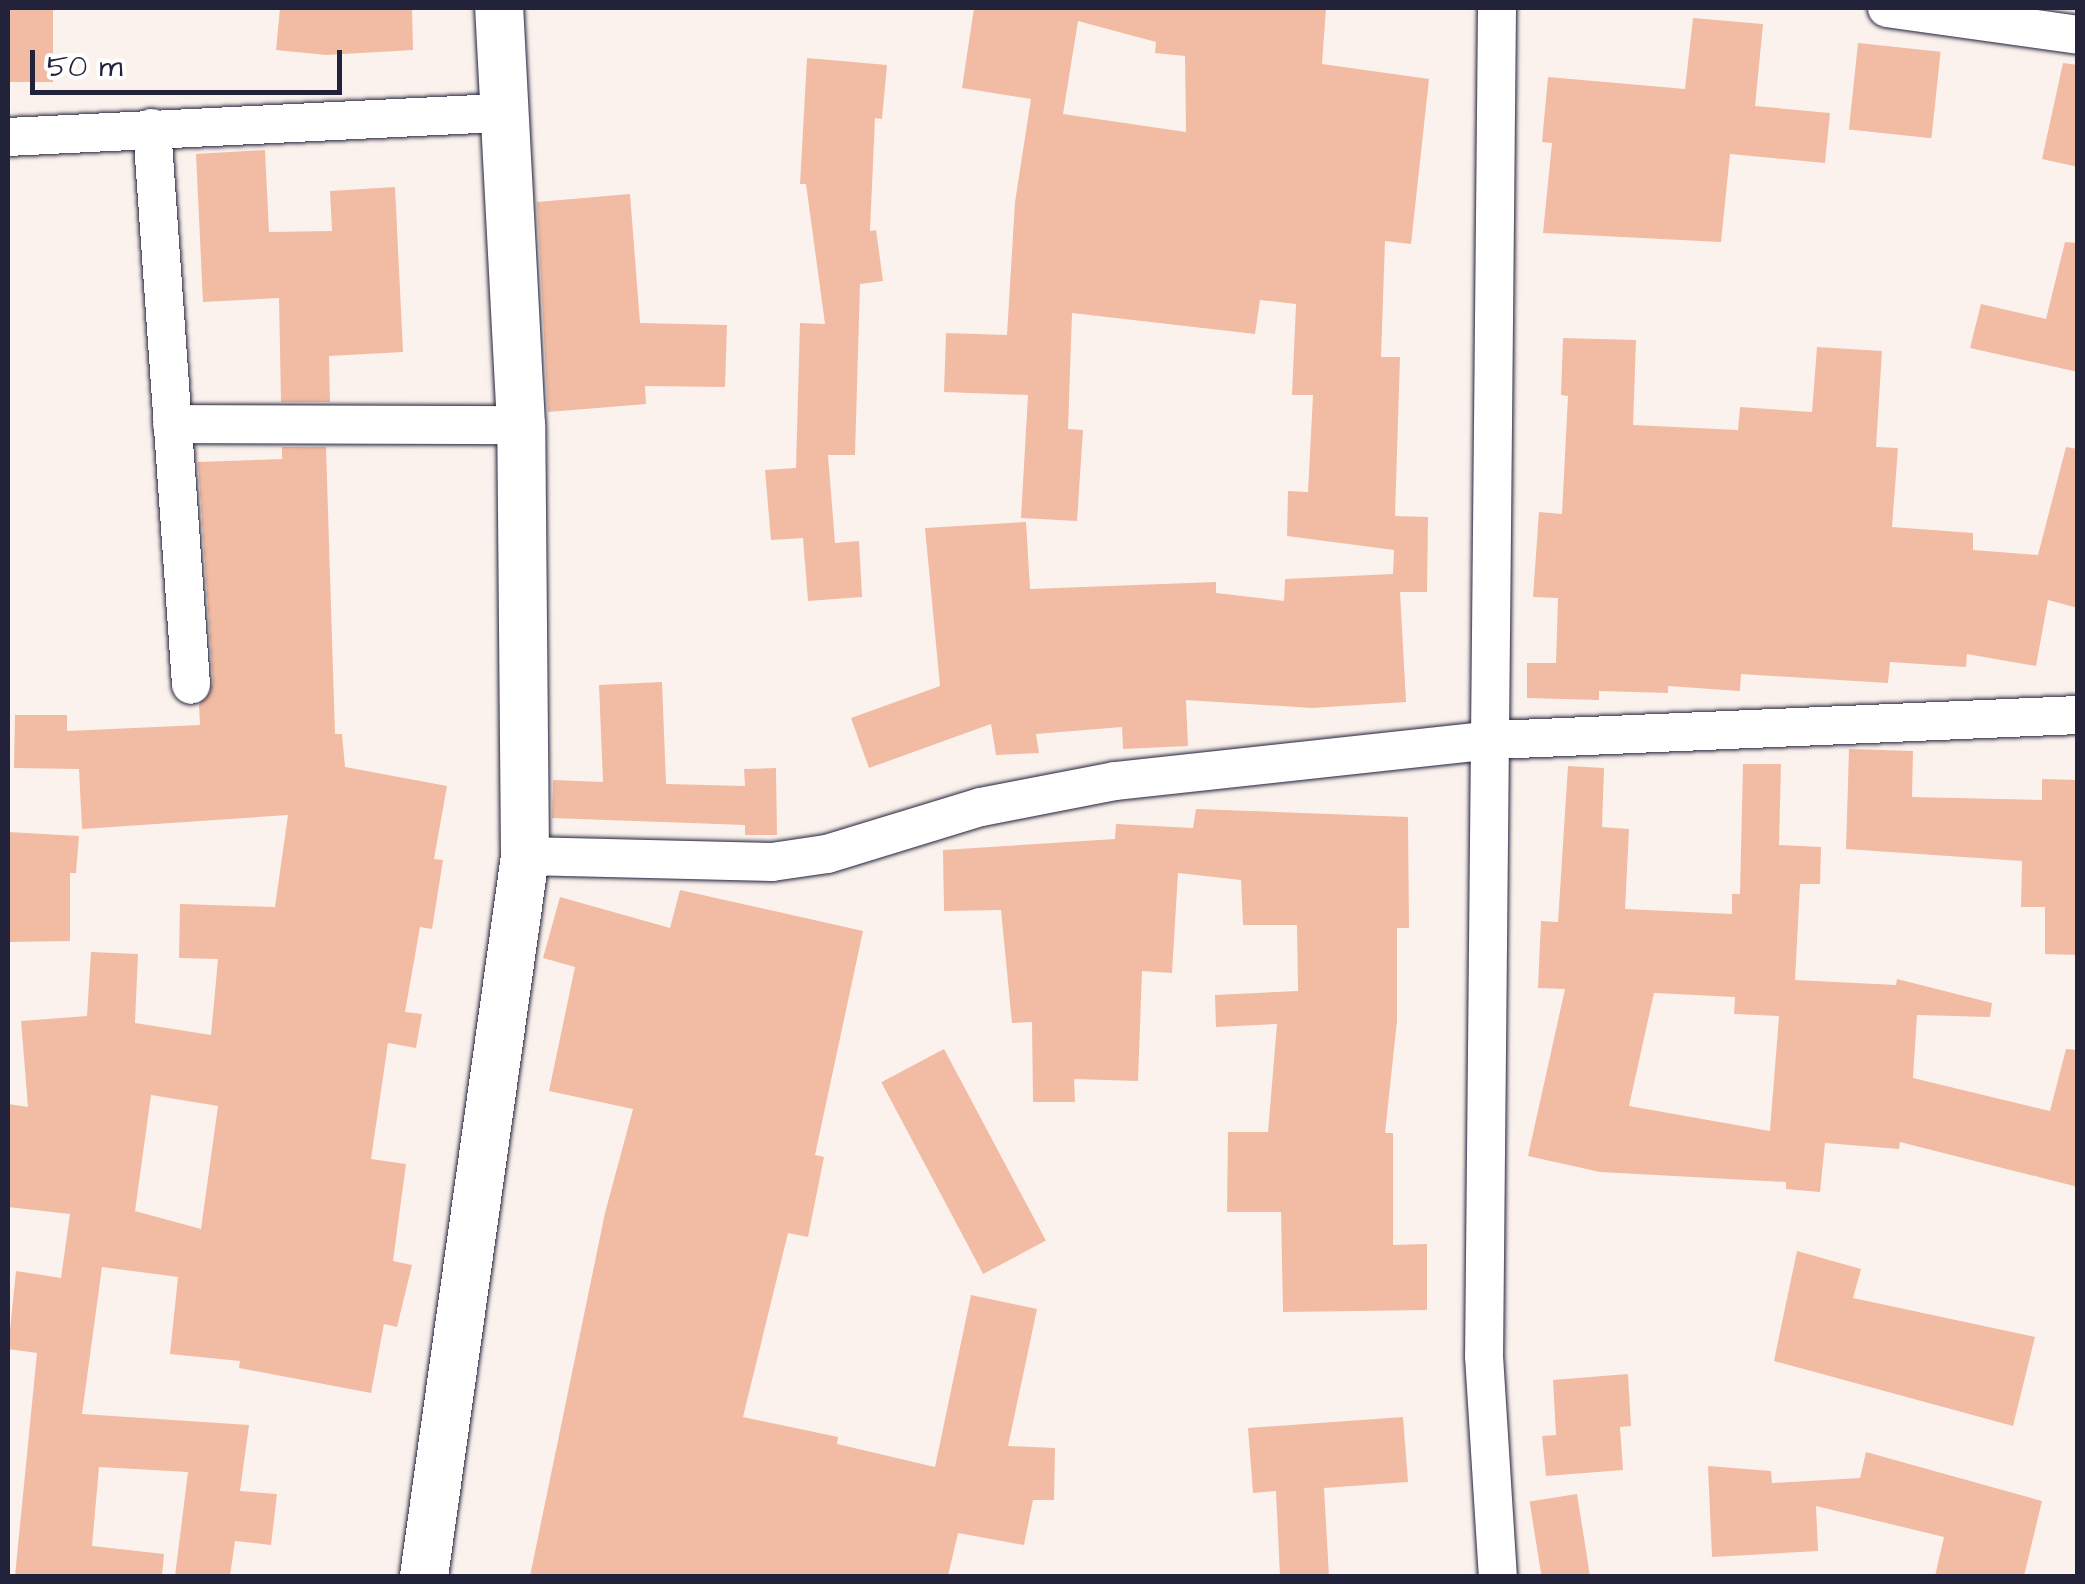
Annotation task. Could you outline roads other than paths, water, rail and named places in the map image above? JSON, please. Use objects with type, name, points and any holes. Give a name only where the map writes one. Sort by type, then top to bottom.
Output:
[{"type":"street","points":[[424,1576],[525,856],[521,425],[499,8]]},
{"type":"street","points":[[1497,8],[1494,740],[1484,1356],[1498,1576]]},
{"type":"street","points":[[1887,8],[2078,35]]},
{"type":"street","points":[[8,137],[504,113]]},
{"type":"street","points":[[152,128],[191,686]]},
{"type":"street","points":[[172,424],[521,425]]},
{"type":"street","points":[[525,856],[772,862],[827,854],[980,807],[1116,781],[1494,740],[2078,714]]}]
